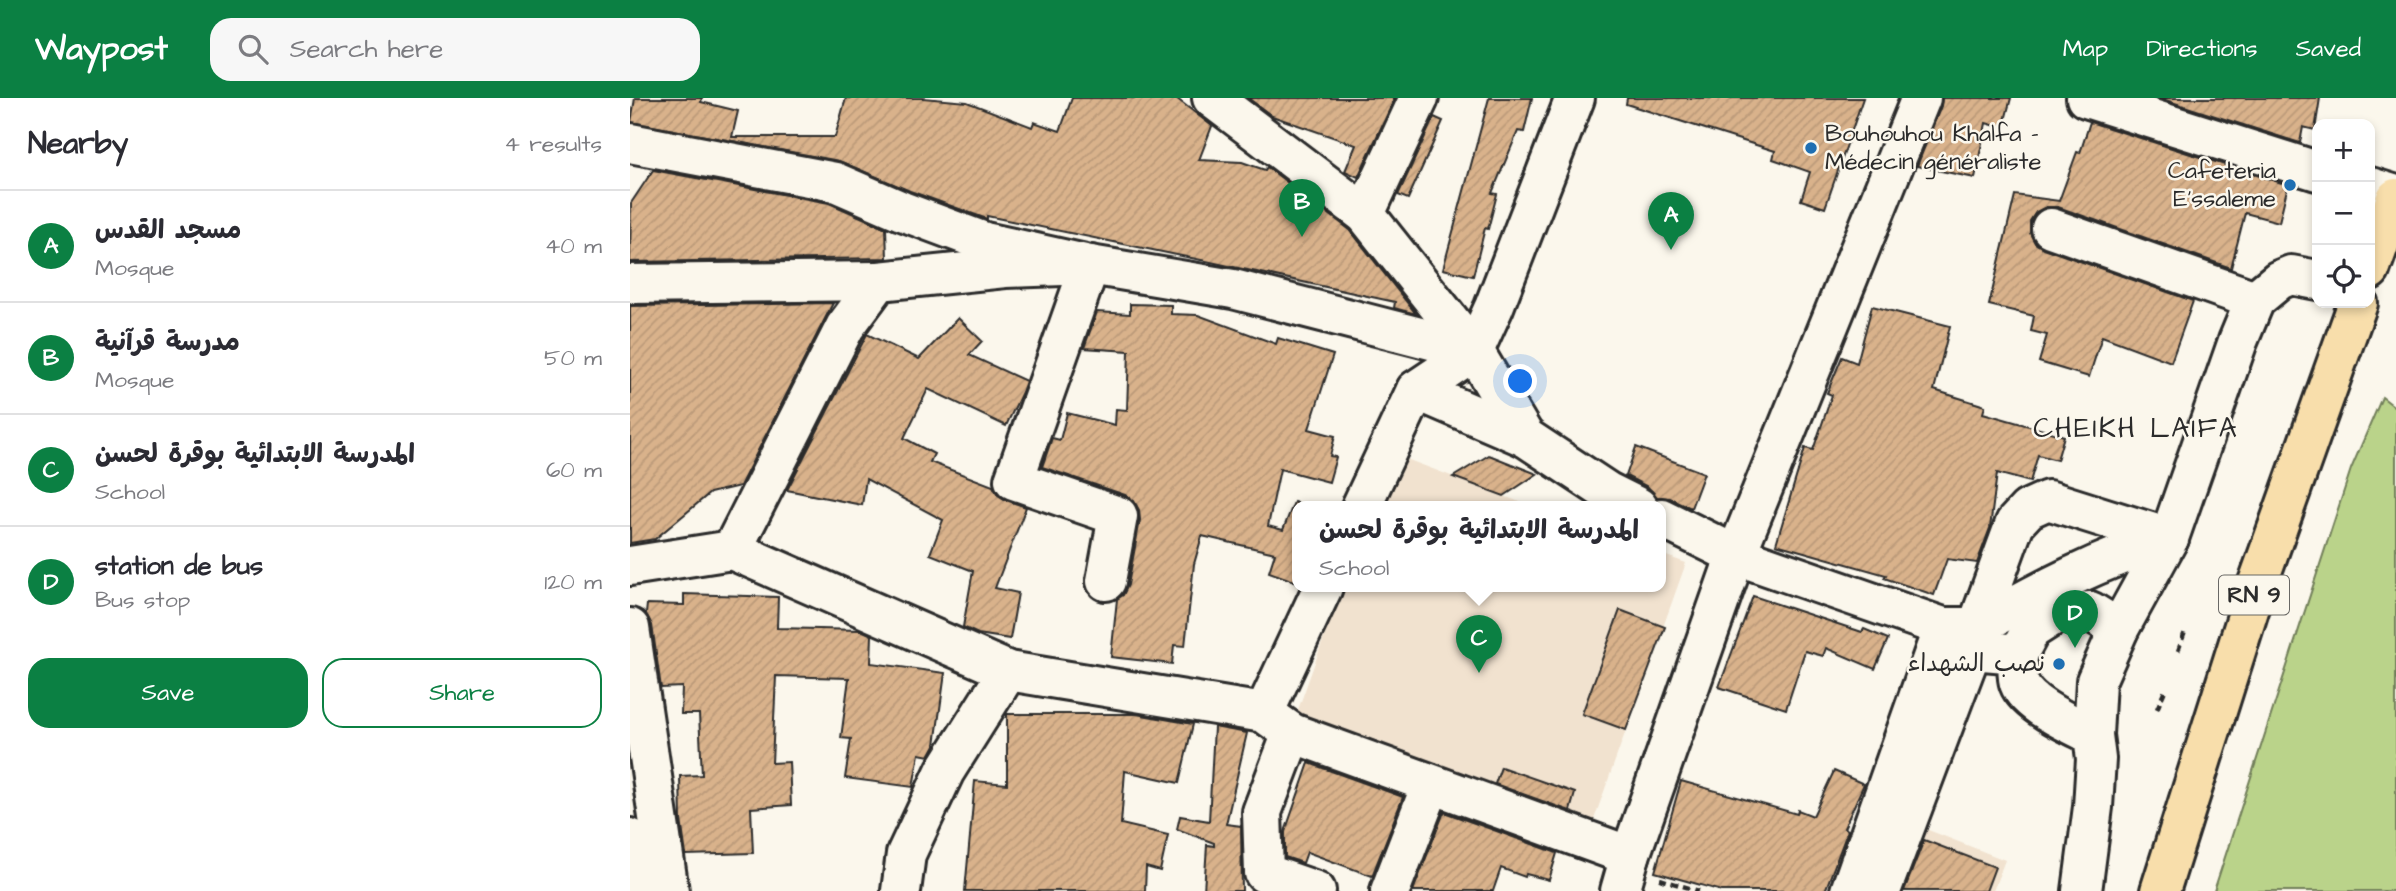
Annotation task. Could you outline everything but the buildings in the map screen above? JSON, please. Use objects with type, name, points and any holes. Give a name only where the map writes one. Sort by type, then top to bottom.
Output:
[{"type":"main road","points":[[2375,256],[2396,196]]},
{"type":"main road","name":"RN 9","points":[[2160,891],[2255,592],[2356,308]]},
{"type":"street","points":[[1212,98],[1365,214],[1474,351],[1525,437]]},
{"type":"street","points":[[1365,214],[1419,98]]},
{"type":"street","points":[[1364,501],[1416,390],[1474,351],[1494,307],[1575,98]]},
{"type":"street","points":[[630,566],[732,551],[1008,671],[1278,723],[1431,785],[1625,874],[1736,555],[1921,98]]},
{"type":"street","points":[[2086,98],[2312,169]]},
{"type":"street","points":[[630,143],[835,182],[985,242],[1090,265],[1233,289],[1474,351]]},
{"type":"street","points":[[2375,189],[2396,196]]},
{"type":"street","points":[[2051,228],[2255,300]]},
{"type":"street","points":[[630,284],[879,281],[1005,268],[1090,265]]},
{"type":"street","points":[[1090,265],[1014,480],[1118,516],[1106,581]]},
{"type":"street","points":[[2082,891],[2094,795],[2096,681],[2119,629],[2169,538],[2255,300],[2279,280],[2291,275],[2312,279]]},
{"type":"street","points":[[732,551],[845,327],[879,281]]},
{"type":"street","points":[[1416,390],[1525,437],[1626,501]]},
{"type":"street","points":[[1850,891],[2015,523],[2028,509],[2048,500],[2169,538]]},
{"type":"street","points":[[1666,520],[1736,555],[2018,654]]},
{"type":"street","points":[[1881,891],[1964,635],[2040,590],[2125,552],[2169,538]]},
{"type":"street","points":[[1315,891],[1265,882],[1262,812],[1278,723],[1322,592]]},
{"type":"street","points":[[2093,735],[2069,724],[2033,701],[2019,683],[2018,654],[2031,630],[2056,614],[2090,611],[2119,629]]},
{"type":"street","points":[[630,628],[669,891]]},
{"type":"street","points":[[901,891],[906,854],[945,771],[1008,671]]},
{"type":"street","points":[[1390,891],[1431,785]]},
{"type":"street","points":[[630,838],[643,891]]},
{"type":"path","points":[[2178,651],[2186,629]]},
{"type":"path","points":[[2157,709],[2166,688]]},
{"type":"shaded area","points":[[1393,454],[1517,501],[1375,501]]},
{"type":"shaded area","points":[[1666,556],[1686,563],[1592,825],[1295,718],[1340,592],[1666,592]]},
{"type":"shaded area","points":[[1918,826],[2005,860],[1993,891],[1892,891]]},
{"type":"green space","points":[[2382,397],[2396,408],[2396,891],[2214,891],[2351,469]]},
{"type":"place","name":"Bouhouhou Khalfa - Médecin généraliste","points":[[1811,148]]},
{"type":"place","name":"Cafeteria E'ssaleme","points":[[2290,185]]},
{"type":"place","name":"مدرسة قرآنية","points":[[1302,237]]},
{"type":"place","name":"مسجد القدس","points":[[1671,250]]},
{"type":"place","name":"station de bus","points":[[2075,648]]},
{"type":"place","name":"نصب الشهداء","points":[[2059,664]]},
{"type":"place","name":"المدرسة الابتدائية بوقرة لحسن","points":[[1479,673]]},
{"type":"district","name":"CHEIKH LAIFA","points":[[2136,428]]}]
